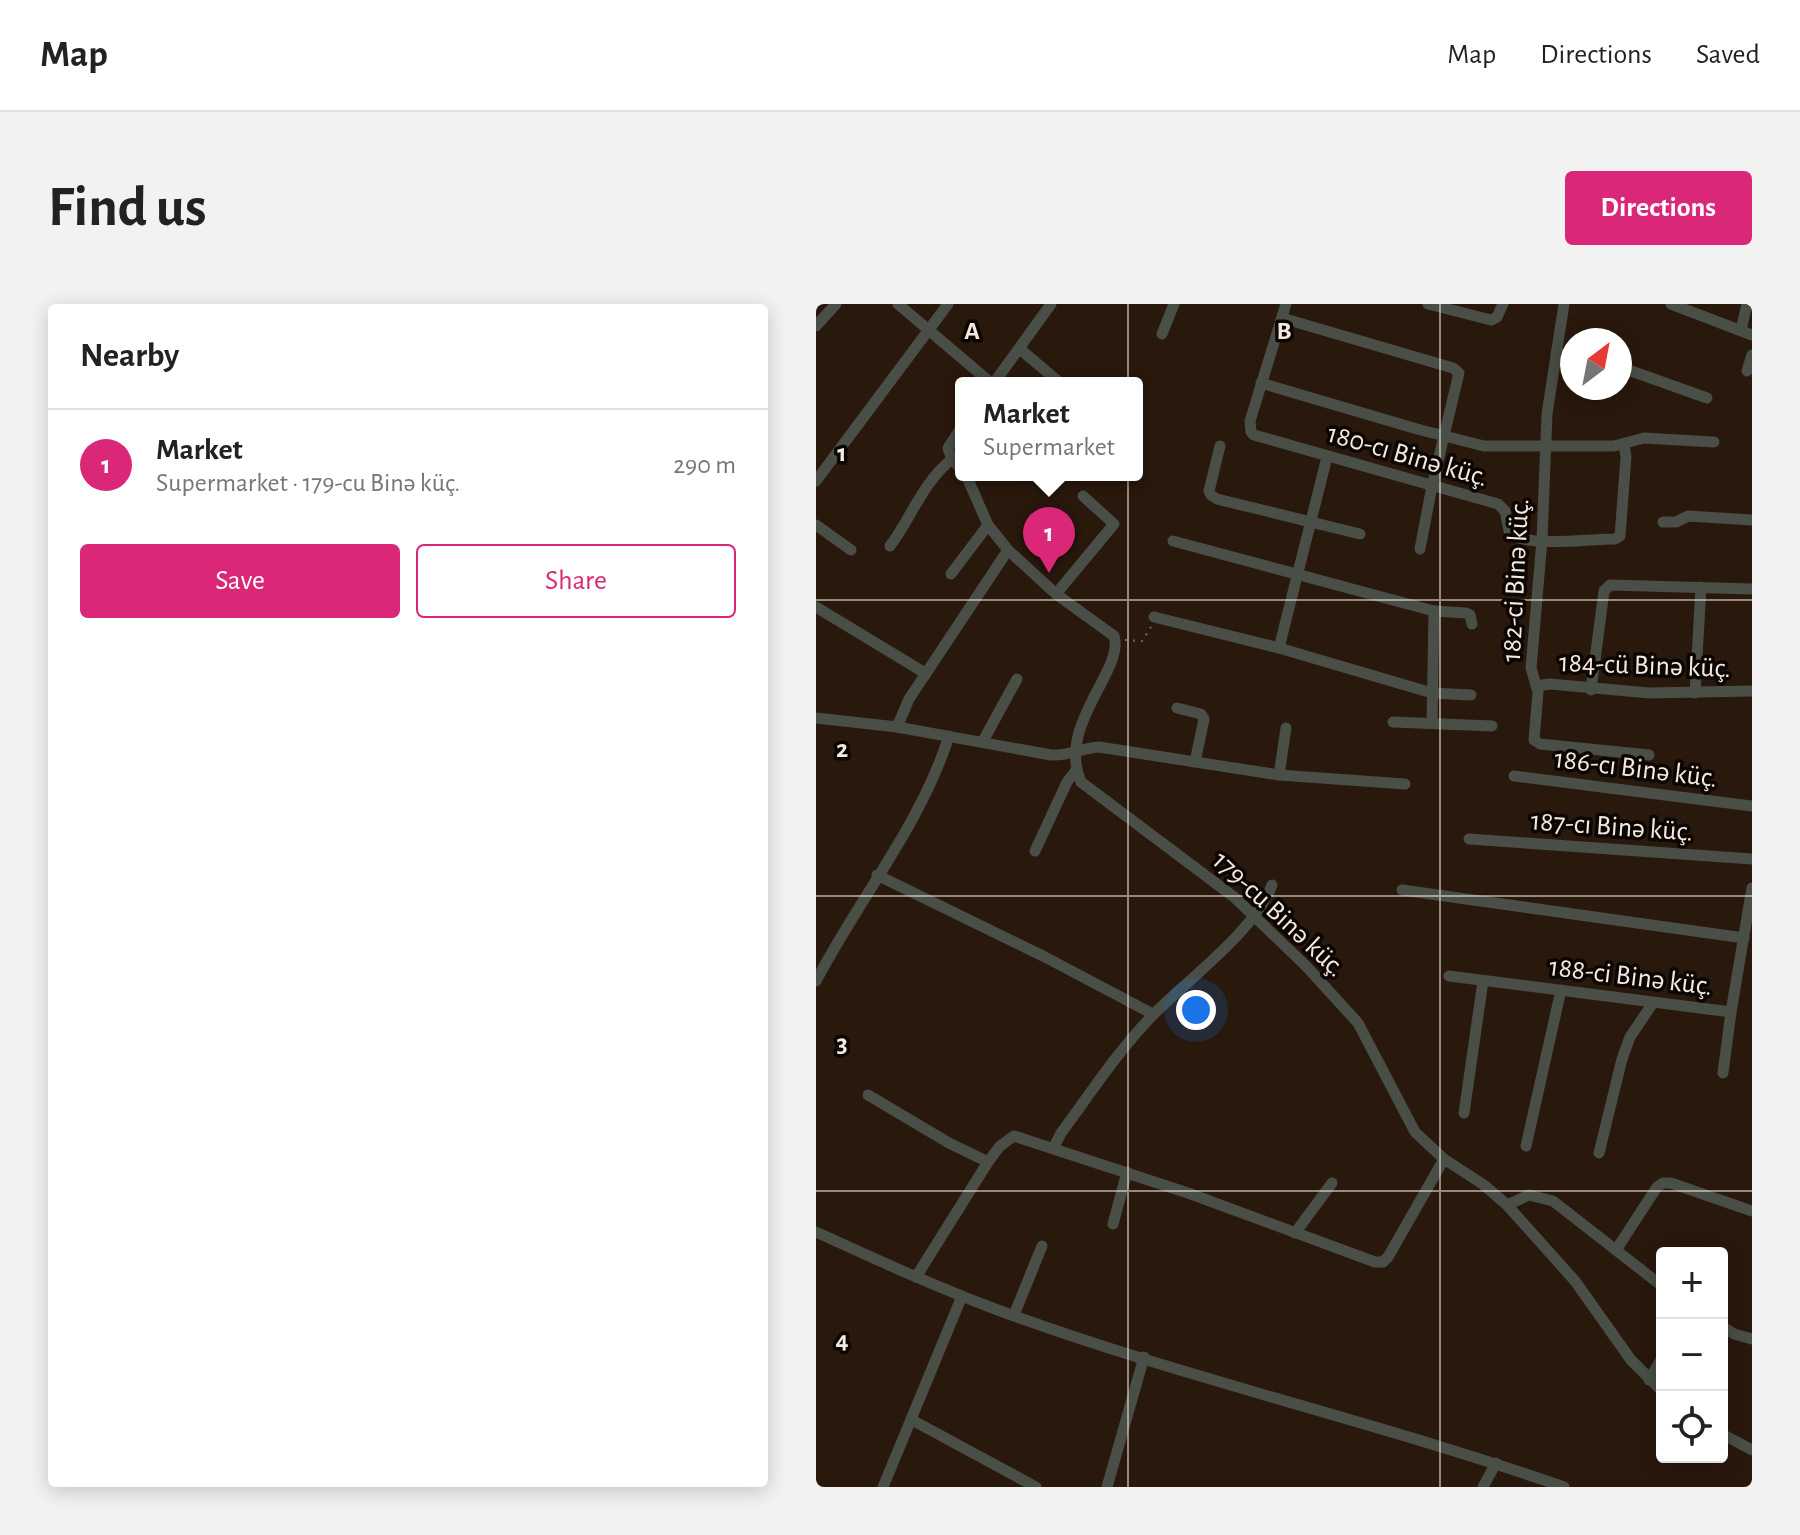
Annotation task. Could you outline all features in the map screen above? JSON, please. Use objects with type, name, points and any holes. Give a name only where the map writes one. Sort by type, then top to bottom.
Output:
[{"type":"street","points":[[816,326],[836,304]]},
{"type":"street","points":[[898,304],[986,377]]},
{"type":"street","points":[[816,481],[948,304]]},
{"type":"street","points":[[998,377],[1051,304]]},
{"type":"street","points":[[1162,334],[1174,304]]},
{"type":"street","name":"180-cı Binə küç.","points":[[1286,304],[1250,421],[1251,432],[1327,457],[1498,504],[1505,511],[1510,535],[1519,539],[1542,540],[1615,539],[1620,536],[1626,457],[1624,444]]},
{"type":"street","points":[[1428,304],[1491,320],[1497,317],[1503,304]]},
{"type":"street","name":"182-ci Binə küç.","points":[[1564,304],[1545,446],[1542,540],[1531,668],[1538,702],[1535,743],[1649,755]]},
{"type":"street","points":[[1671,304],[1746,332],[1747,304]]},
{"type":"street","points":[[1282,318],[1457,370],[1459,377],[1420,549]]},
{"type":"street","points":[[1020,349],[1053,377]]},
{"type":"street","points":[[1556,353],[1560,354]]},
{"type":"street","points":[[1747,371],[1752,355]]},
{"type":"street","points":[[1632,371],[1707,398]]},
{"type":"street","points":[[1261,383],[1484,446],[1624,444],[1644,438],[1714,442]]},
{"type":"street","points":[[955,437],[948,448],[955,462]]},
{"type":"street","points":[[1220,446],[1209,491],[1217,499],[1360,534]]},
{"type":"street","points":[[1279,648],[1327,457]]},
{"type":"street","points":[[890,546],[908,521],[912,507],[943,466],[952,459]]},
{"type":"street","points":[[969,481],[988,525],[1008,550],[1056,594],[1108,630],[1117,643],[1080,728],[1075,752],[1077,769],[1067,782],[1035,851]]},
{"type":"street","points":[[1056,594],[1114,524],[1083,496]]},
{"type":"street","points":[[1663,522],[1676,522],[1688,516],[1752,520]]},
{"type":"street","points":[[816,525],[851,550]]},
{"type":"street","points":[[951,574],[988,525]]},
{"type":"street","points":[[1173,541],[1434,611],[1466,613],[1470,615],[1472,624]]},
{"type":"street","points":[[897,727],[925,673],[1008,550]]},
{"type":"street","points":[[1591,690],[1607,587],[1614,583],[1752,589]]},
{"type":"street","points":[[1695,693],[1701,587]]},
{"type":"street","points":[[816,607],[925,673]]},
{"type":"street","points":[[1432,723],[1434,611]]},
{"type":"street","points":[[1154,617],[1279,648],[1432,693],[1471,695]]},
{"type":"street","points":[[983,741],[1017,679]]},
{"type":"street","name":"184-cü Binə küç.","points":[[1536,686],[1550,684],[1591,690],[1695,693],[1752,691]]},
{"type":"street","points":[[1177,708],[1201,714],[1204,719],[1195,762]]},
{"type":"street","points":[[816,718],[897,727],[1051,755],[1068,755],[1099,747],[1279,775],[1405,784]]},
{"type":"street","points":[[1393,722],[1492,726]]},
{"type":"street","points":[[1279,775],[1286,728]]},
{"type":"street","points":[[816,981],[841,932],[918,809],[937,773],[949,736]]},
{"type":"street","name":"179-cu Binə küç.","points":[[1077,769],[1081,782],[1091,792],[1171,848],[1253,915],[1351,1014],[1415,1132],[1444,1159],[1484,1185],[1507,1205],[1575,1281],[1631,1360],[1656,1386]]},
{"type":"street","name":"186-cı Binə küç.","points":[[1514,776],[1752,806]]},
{"type":"street","name":"187-cı Binə küç.","points":[[1469,839],[1752,859]]},
{"type":"street","points":[[877,875],[1153,1014]]},
{"type":"street","points":[[1054,1147],[1112,1064],[1153,1014],[1205,968],[1263,906],[1272,885]]},
{"type":"street","name":"188-ci Binə küç.","points":[[1449,976],[1731,1012],[1752,888]]},
{"type":"street","points":[[1402,890],[1744,938]]},
{"type":"street","points":[[1464,1113],[1483,981]]},
{"type":"street","points":[[1526,1146],[1561,990]]},
{"type":"street","points":[[1599,1153],[1626,1047],[1653,1003]]},
{"type":"street","points":[[1723,1073],[1731,1012]]},
{"type":"street","points":[[868,1095],[949,1143],[988,1162]]},
{"type":"street","points":[[916,1277],[988,1162],[1000,1146],[1014,1136],[1127,1172],[1367,1260],[1383,1262],[1444,1159]]},
{"type":"street","points":[[1113,1224],[1127,1172]]},
{"type":"street","points":[[1295,1233],[1332,1183]]},
{"type":"street","points":[[1616,1250],[1657,1187],[1663,1183],[1752,1211]]},
{"type":"street","points":[[1507,1205],[1529,1195],[1553,1201],[1656,1281]]},
{"type":"street","points":[[816,1232],[916,1277],[1014,1315],[1496,1463],[1564,1487]]},
{"type":"street","points":[[1014,1315],[1042,1246]]},
{"type":"street","points":[[883,1487],[962,1296]]},
{"type":"street","points":[[1728,1330],[1752,1339]]},
{"type":"street","points":[[1107,1487],[1144,1357]]},
{"type":"street","points":[[1649,1380],[1656,1368]]},
{"type":"street","points":[[912,1420],[1036,1487]]},
{"type":"street","points":[[1728,1437],[1752,1450]]},
{"type":"street","points":[[1483,1487],[1496,1463]]},
{"type":"path","points":[[1117,643],[1127,639],[1142,641],[1154,617]]},
{"type":"place","name":"Market","points":[[1049,573]]}]
